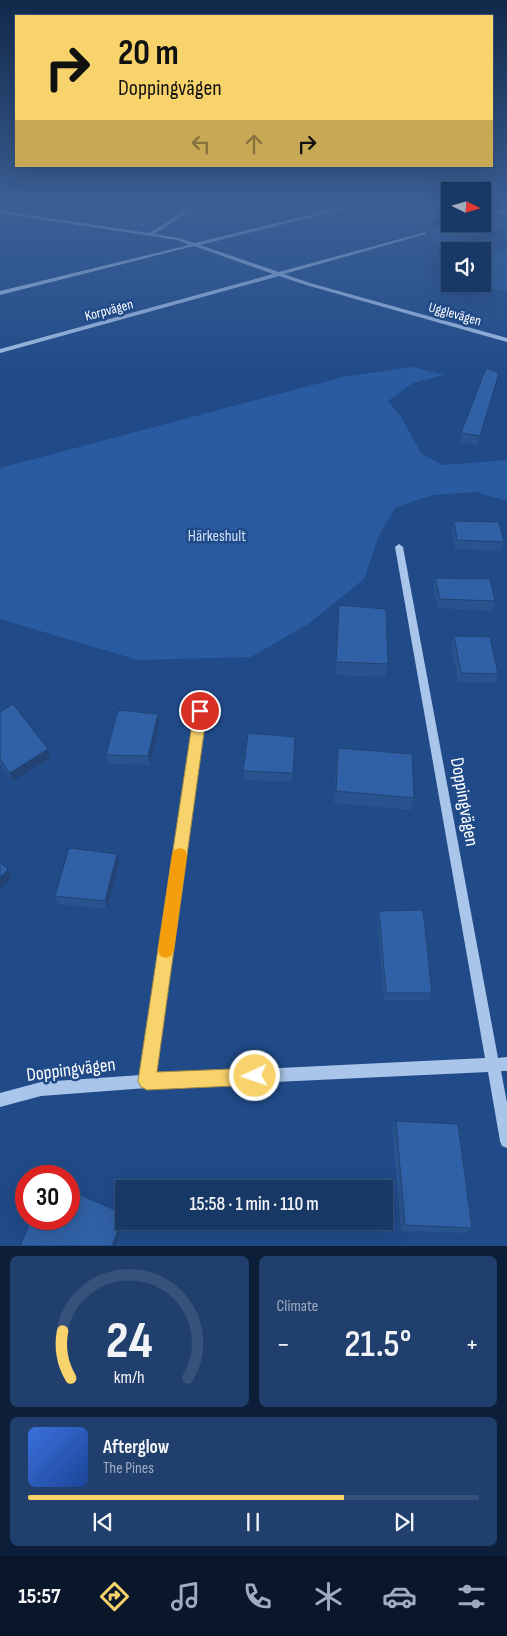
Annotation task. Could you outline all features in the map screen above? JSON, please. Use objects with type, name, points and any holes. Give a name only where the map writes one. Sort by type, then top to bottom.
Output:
[{"type":"street","points":[[0,293],[117,264]]},
{"type":"street","name":"Ugglevägen","points":[[254,264],[308,284],[507,340]]},
{"type":"street","name":"Korpvägen","points":[[0,351],[316,264]]},
{"type":"street","name":"Doppingvägen","points":[[399,547],[507,1140]]},
{"type":"street","points":[[147,1081],[200,711]]},
{"type":"street","name":"Doppingvägen","points":[[0,1100],[41,1089],[147,1081],[492,1063],[507,1064]]},
{"type":"green space","points":[[491,264],[507,264],[507,290],[491,289]]},
{"type":"green space","name":"Härkeshult","points":[[412,367],[444,375],[413,383],[388,401],[401,417],[421,453],[442,465],[507,460],[507,501],[476,492],[433,495],[396,507],[379,535],[364,579],[308,624],[251,657],[138,660],[0,619],[0,468],[343,377]]},
{"type":"building","points":[[486,368],[499,373],[480,436],[461,433]]},
{"type":"building","points":[[454,521],[499,522],[504,542],[457,540]]},
{"type":"building","points":[[435,578],[490,579],[495,601],[440,599]]},
{"type":"building","points":[[339,605],[386,609],[388,664],[336,662]]},
{"type":"building","points":[[454,636],[490,637],[498,674],[461,673]]},
{"type":"building","points":[[13,704],[48,749],[10,773],[0,759],[0,712]]},
{"type":"building","points":[[118,710],[158,714],[148,756],[106,755]]},
{"type":"building","points":[[248,733],[295,737],[293,773],[243,771]]},
{"type":"building","points":[[338,748],[412,754],[414,798],[336,791]]},
{"type":"building","points":[[69,848],[117,854],[105,901],[55,896]]},
{"type":"building","points":[[0,862],[8,870],[0,877]]},
{"type":"building","points":[[423,910],[432,993],[386,993],[379,911]]},
{"type":"building","points":[[396,1121],[458,1124],[472,1228],[405,1225]]},
{"type":"building","points":[[80,1195],[115,1210],[115,1230],[118,1230],[112,1246],[20,1246],[27,1230],[80,1230]]},
{"type":"slow traffic","points":[[166,950],[180,855]]},
{"type":"route","points":[[200,711],[147,1081],[255,1076]]}]
